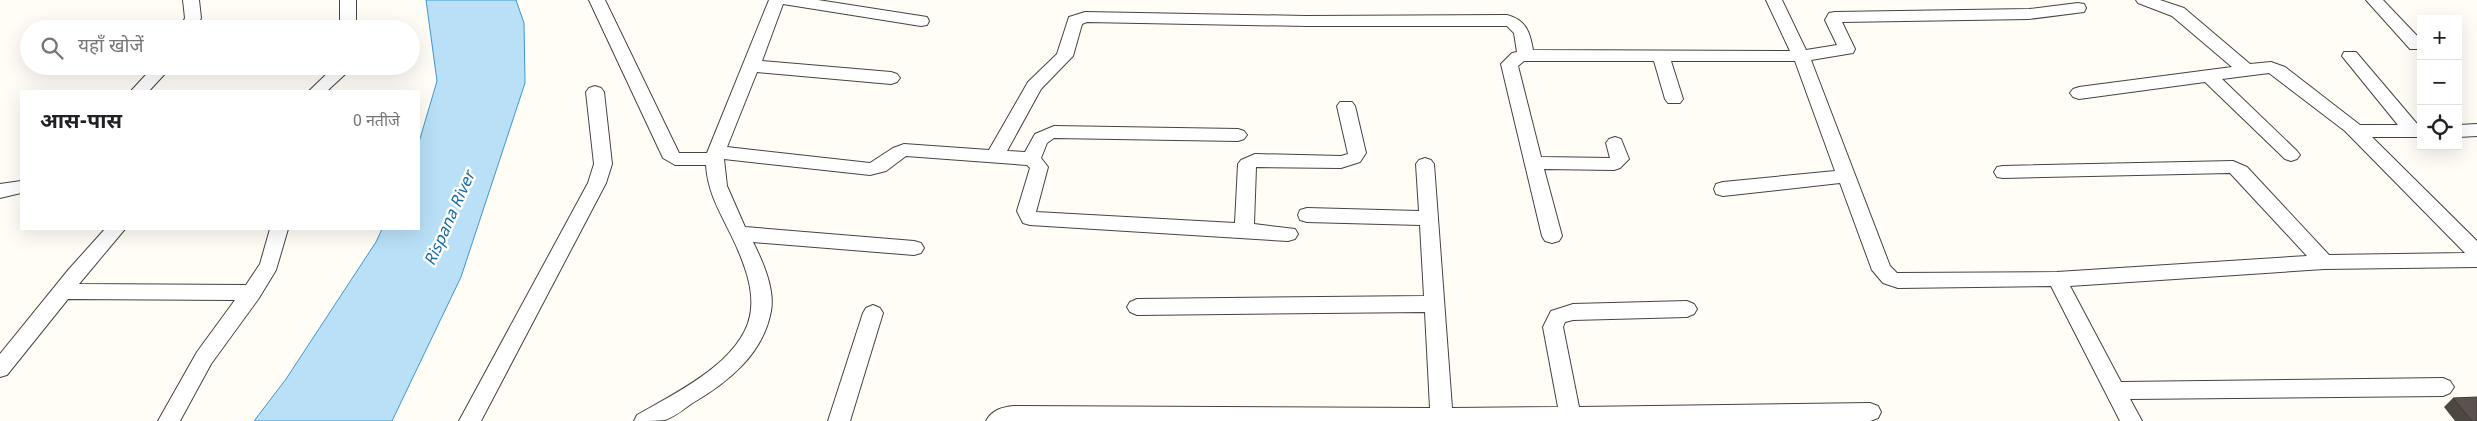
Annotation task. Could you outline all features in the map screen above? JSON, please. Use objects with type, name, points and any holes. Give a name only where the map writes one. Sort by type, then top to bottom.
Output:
[{"type":"street","points":[[192,0],[192,20]]},
{"type":"street","points":[[348,0],[348,20]]},
{"type":"street","points":[[597,0],[669,154],[675,159],[715,156],[870,169],[880,167],[892,155],[904,150],[1032,159],[1039,167],[1026,211],[1030,218],[1288,234]]},
{"type":"street","points":[[645,421],[713,382],[734,362],[750,341],[761,317],[763,296],[758,269],[718,192],[715,156],[777,0]]},
{"type":"street","points":[[786,0],[921,21]]},
{"type":"street","points":[[1774,0],[1801,56],[1882,270],[1890,278],[1910,283],[2057,279],[2324,262],[2477,260]]},
{"type":"street","points":[[2144,0],[2178,12],[2245,70]]},
{"type":"street","points":[[2374,0],[2416,45]]},
{"type":"street","points":[[1552,236],[1510,64],[1518,56],[1526,54],[1801,56],[1847,49],[1833,20],[1836,17],[2029,14],[2078,8]]},
{"type":"street","points":[[994,156],[1034,86],[1065,56],[1075,21],[1085,17],[1306,21],[1507,20],[1521,28],[1526,54]]},
{"type":"street","points":[[1661,56],[1674,99]]},
{"type":"street","points":[[2350,56],[2417,131]]},
{"type":"street","points":[[752,66],[891,78]]},
{"type":"street","points":[[2079,93],[2268,67],[2277,69],[2352,128],[2477,253]]},
{"type":"street","points":[[140,90],[155,75]]},
{"type":"street","points":[[318,90],[336,75]]},
{"type":"street","points":[[2209,76],[2291,155]]},
{"type":"street","points":[[470,421],[598,183],[603,164],[595,92]]},
{"type":"street","points":[[1244,230],[1247,164],[1256,160],[1341,162],[1354,158],[1357,153],[1346,106]]},
{"type":"street","points":[[2352,128],[2361,131],[2417,131]]},
{"type":"street","points":[[2462,131],[2477,130]]},
{"type":"street","points":[[1032,159],[1039,139],[1047,133],[1054,132],[1238,135]]},
{"type":"street","points":[[1534,163],[1614,164],[1620,159],[1615,143]]},
{"type":"street","points":[[1425,164],[1442,419]]},
{"type":"street","points":[[2003,172],[2233,167],[2241,172],[2324,262]]},
{"type":"street","points":[[1723,189],[1848,176]]},
{"type":"street","points":[[1307,215],[1428,218]]},
{"type":"street","points":[[0,369],[115,230]]},
{"type":"street","points":[[169,421],[204,358],[252,293],[269,265],[279,230]]},
{"type":"street","points":[[740,234],[914,248]]},
{"type":"street","points":[[2057,279],[2131,421]]},
{"type":"street","points":[[63,291],[252,293]]},
{"type":"street","points":[[1136,307],[1433,304]]},
{"type":"street","points":[[1570,416],[1553,327],[1558,317],[1573,312],[1687,309]]},
{"type":"street","points":[[839,421],[873,313]]},
{"type":"street","points":[[2115,391],[2443,387]]},
{"type":"street","points":[[997,421],[1005,416],[1014,415],[1442,419],[1870,412]]},
{"type":"water","name":"Rispana River","points":[[426,0],[516,0],[524,23],[525,83],[461,277],[392,421],[254,421],[286,379],[376,242],[382,230],[420,230],[420,139],[437,81]]},
{"type":"building","points":[[2477,397],[2477,421],[2472,421],[2453,398]]}]
